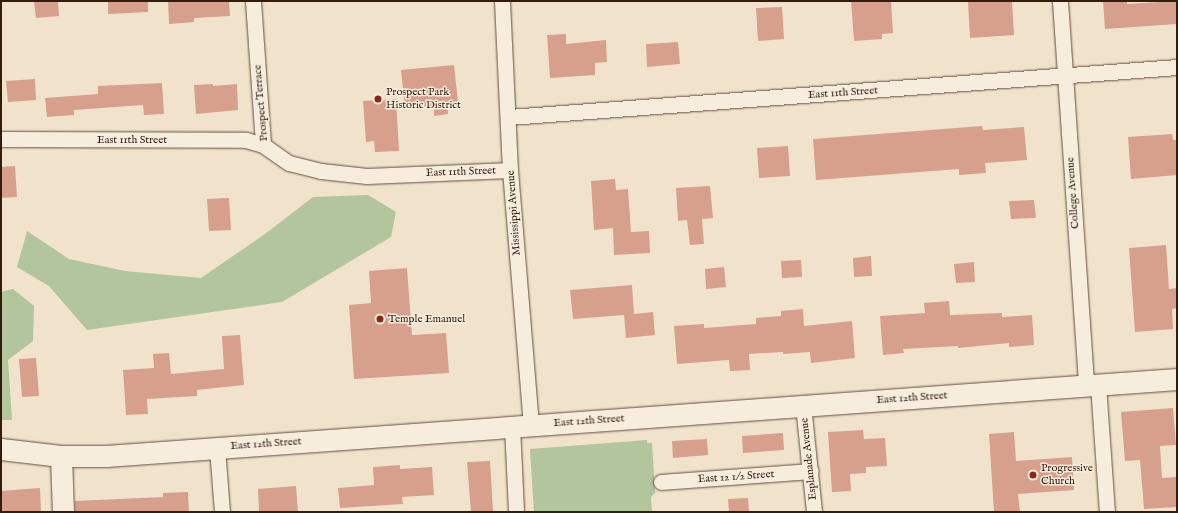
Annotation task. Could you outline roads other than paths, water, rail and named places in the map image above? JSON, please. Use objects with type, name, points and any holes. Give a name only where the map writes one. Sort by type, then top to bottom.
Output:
[{"type":"street","name":"Prospect Terrace","points":[[253,1],[263,145],[289,163],[317,170]]},
{"type":"street","name":"Mississippi Avenue","points":[[502,1],[509,117],[510,170],[522,426],[516,512]]},
{"type":"street","name":"College Avenue","points":[[1060,1],[1065,76],[1092,385],[1107,512]]},
{"type":"street","name":"East 11th Street","points":[[509,117],[1177,67]]},
{"type":"street","name":"East 11th Street","points":[[1,139],[246,140],[263,145]]},
{"type":"street","name":"East 11th Street","points":[[317,170],[367,176],[510,170]]},
{"type":"street","name":"East 12th Street","points":[[1,449],[83,458],[1177,379]]},
{"type":"street","name":"Esplanade Avenue","points":[[803,405],[811,471],[814,512]]},
{"type":"street","points":[[217,448],[222,512]]},
{"type":"street","points":[[61,456],[63,512]]},
{"type":"street","name":"East 12 1/2 Street","points":[[661,482],[811,471]]},
{"type":"place","name":"Prospect Park Historic District","points":[[378,99]]},
{"type":"place","name":"Temple Emanuel","points":[[380,319]]},
{"type":"place","name":"Progressive Church","points":[[1033,475]]}]
